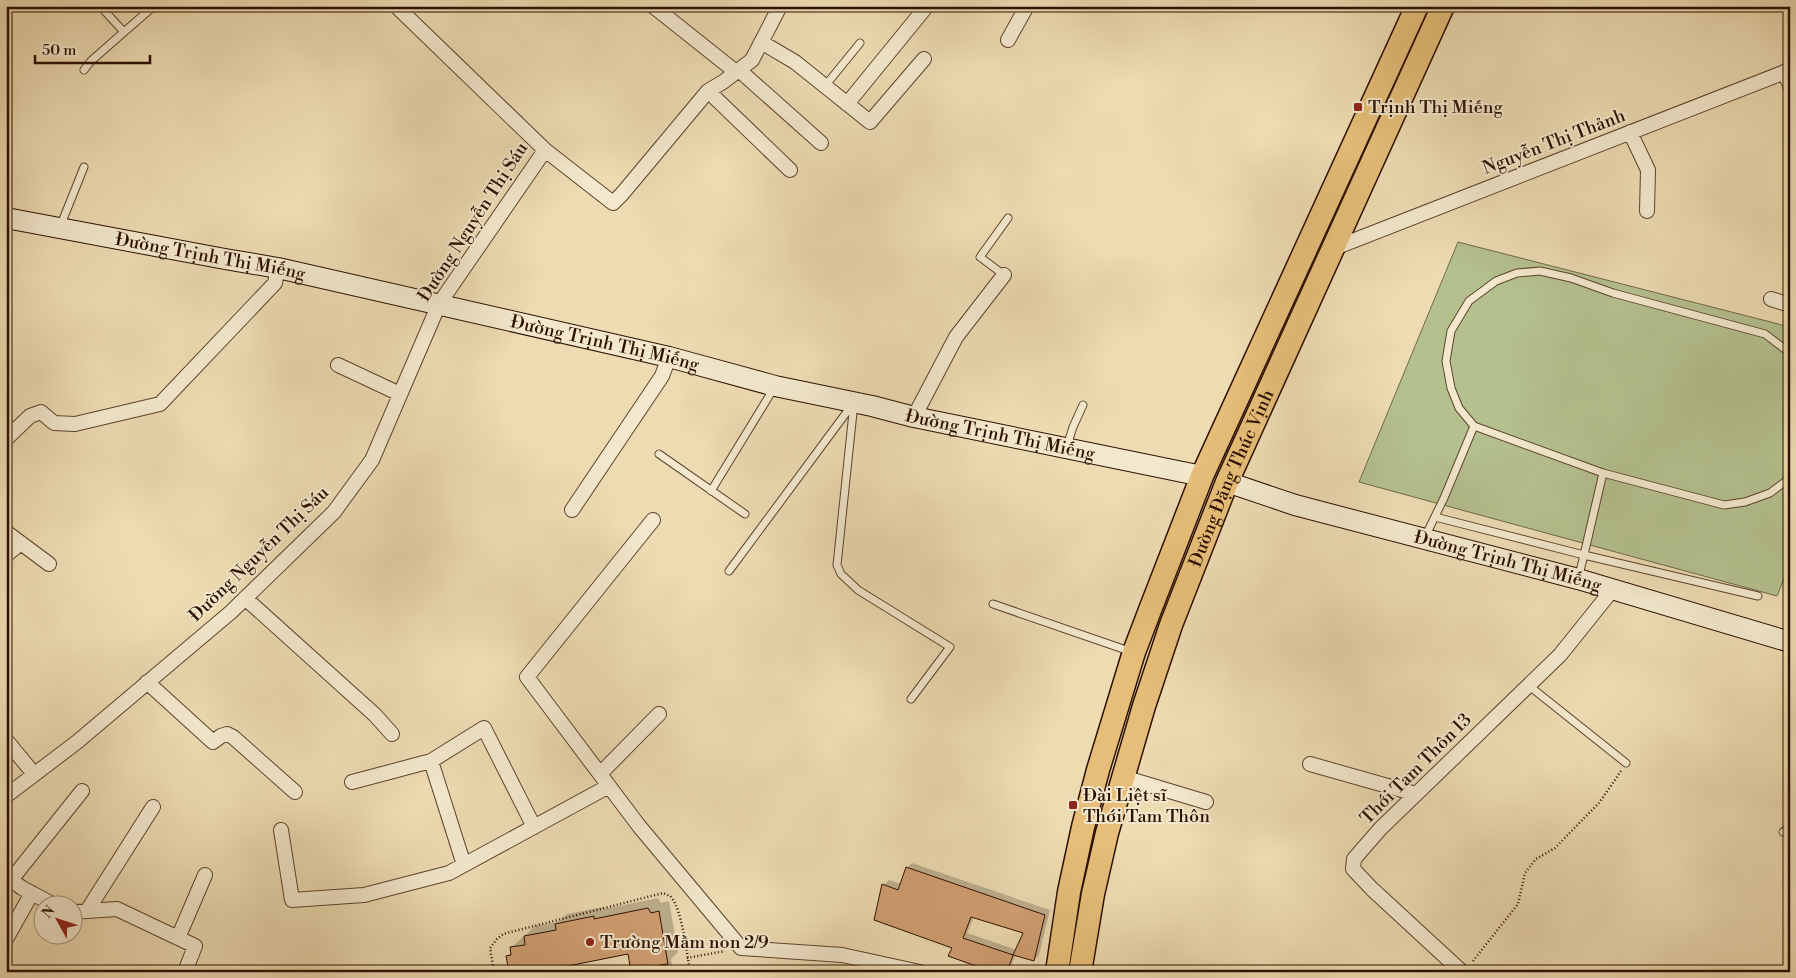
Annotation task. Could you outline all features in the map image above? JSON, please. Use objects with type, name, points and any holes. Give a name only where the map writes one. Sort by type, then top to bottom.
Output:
[{"type":"main road","name":"Đường Đặng Thúc Vịnh","points":[[1057,972],[1069,892],[1083,827],[1098,770],[1134,652],[1202,476],[1417,6]]},
{"type":"main road","name":"Đường Đặng Thúc Vịnh","points":[[1080,972],[1093,894],[1107,833],[1170,625],[1227,482],[1444,6]]},
{"type":"main road","name":"Đường Trịnh Thị Miếng","points":[[6,218],[225,260],[278,268],[669,357],[775,386],[872,406],[914,417],[1202,476]]},
{"type":"main road","points":[[1202,476],[1227,482]]},
{"type":"main road","name":"Đường Trịnh Thị Miếng","points":[[1227,482],[1295,505],[1578,579],[1790,642]]},
{"type":"street","name":"Đường Nguyễn Thị Sáu","points":[[6,796],[77,742],[148,682],[245,598],[334,512],[372,460],[439,304],[545,150],[396,6]]},
{"type":"street","points":[[653,6],[738,71],[821,143]]},
{"type":"street","points":[[545,150],[613,203],[708,91],[752,60],[780,6]]},
{"type":"street","points":[[1008,40],[1027,6]]},
{"type":"street","points":[[847,104],[926,7]]},
{"type":"street","points":[[761,42],[795,62],[870,122],[924,59]]},
{"type":"street","name":"Nguyễn Thị Thảnh","points":[[1332,249],[1630,132],[1788,76]]},
{"type":"street","points":[[708,91],[790,170]]},
{"type":"street","points":[[1630,132],[1648,170],[1647,211]]},
{"type":"street","points":[[6,438],[30,416],[41,412],[54,423],[75,424],[160,404],[276,283],[278,268]]},
{"type":"street","points":[[914,417],[956,337],[1004,275]]},
{"type":"street","points":[[1771,299],[1790,305]]},
{"type":"street","points":[[572,510],[662,376],[669,357]]},
{"type":"street","points":[[338,365],[400,394]]},
{"type":"street","points":[[654,520],[526,677],[639,826],[741,948],[842,955],[920,972]]},
{"type":"street","points":[[6,532],[49,564]]},
{"type":"street","points":[[6,555],[21,543]]},
{"type":"street","name":"Thới Tam Thôn 13","points":[[1462,972],[1372,889],[1353,869],[1354,859],[1380,829],[1560,655],[1613,589]]},
{"type":"street","points":[[245,598],[375,715],[392,734]]},
{"type":"street","points":[[148,682],[213,742],[227,734],[233,737],[295,792]]},
{"type":"street","points":[[600,774],[659,714]]},
{"type":"street","points":[[352,782],[431,761],[484,728],[534,827]]},
{"type":"street","points":[[6,740],[34,774]]},
{"type":"street","points":[[431,761],[464,865]]},
{"type":"street","points":[[1310,764],[1416,794]]},
{"type":"street","points":[[1123,777],[1206,802]]},
{"type":"street","points":[[281,830],[292,900],[364,895],[449,874],[609,786]]},
{"type":"street","points":[[38,896],[22,888],[9,878],[82,791]]},
{"type":"street","points":[[87,911],[153,807]]},
{"type":"street","points":[[178,938],[205,875]]},
{"type":"street","points":[[6,939],[32,893]]},
{"type":"street","points":[[82,911],[117,909],[195,946],[185,972]]},
{"type":"lane","points":[[100,6],[124,32]]},
{"type":"lane","points":[[84,70],[91,61],[154,6]]},
{"type":"lane","points":[[825,86],[860,43]]},
{"type":"lane","points":[[60,227],[84,167]]},
{"type":"lane","points":[[1004,275],[980,257],[1008,218]]},
{"type":"lane","points":[[1790,353],[1765,334],[1613,293],[1540,271],[1517,273],[1496,281],[1469,301],[1451,331],[1446,361],[1451,388],[1459,408],[1474,426],[1603,473],[1724,506],[1745,502],[1770,492],[1790,478]]},
{"type":"lane","points":[[711,491],[775,386]]},
{"type":"lane","points":[[729,571],[854,403]]},
{"type":"lane","points":[[854,403],[837,565],[840,574],[858,590],[950,647],[911,699]]},
{"type":"lane","points":[[1066,448],[1083,405]]},
{"type":"lane","points":[[1423,540],[1435,517],[1474,426]]},
{"type":"lane","points":[[659,454],[745,514]]},
{"type":"lane","points":[[1578,579],[1603,473]]},
{"type":"lane","points":[[1435,517],[1584,555],[1758,596]]},
{"type":"lane","points":[[993,604],[1134,652]]},
{"type":"lane","points":[[1528,685],[1626,763]]},
{"type":"lane","points":[[1783,832],[1790,827]]},
{"type":"path","points":[[1473,961],[1518,904],[1525,873],[1536,859],[1555,848],[1599,804],[1626,763]]},
{"type":"path","points":[[494,972],[490,948],[503,934],[663,893],[670,896],[677,907],[690,972]]},
{"type":"path","points":[[687,958],[741,948]]},
{"type":"green space","points":[[1458,242],[1790,327],[1790,564],[1777,596],[1359,482]]},
{"type":"building","points":[[906,867],[1045,915],[1034,961],[1013,955],[1007,972],[993,972],[948,956],[952,948],[874,920],[882,884],[898,890]],"holes":[[[971,917],[1023,933],[1013,955],[963,938]]]},
{"type":"building","points":[[648,908],[651,913],[659,911],[668,964],[660,965],[661,972],[631,972],[628,954],[553,969],[554,972],[509,972],[506,956],[511,955],[510,947],[525,945],[524,936],[556,930],[555,924],[594,916],[594,919]]},
{"type":"place","name":"Trịnh Thị Miếng","points":[[1358,107]]},
{"type":"place","name":"Đài Liệt sĩ Thới Tam Thôn","points":[[1073,805]]},
{"type":"place","name":"Trường Mầm non 2/9","points":[[590,942]]}]
